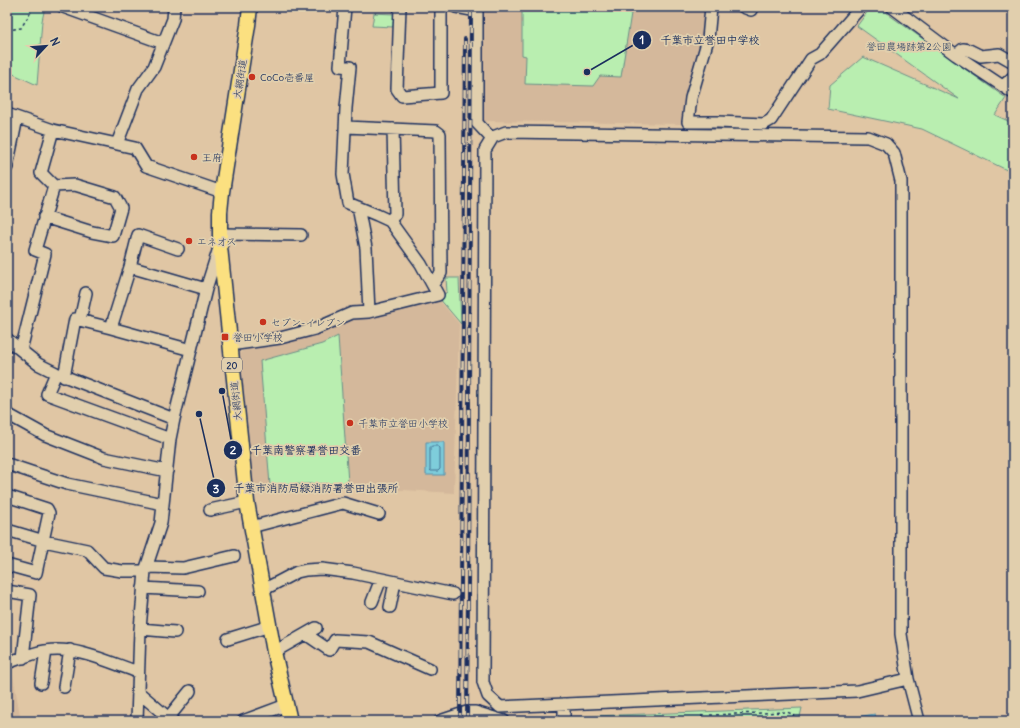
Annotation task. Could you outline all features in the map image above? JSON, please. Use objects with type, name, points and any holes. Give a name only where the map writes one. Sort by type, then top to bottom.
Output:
[{"type":"main road","name":"大網街道","points":[[250,7],[222,192],[219,240],[247,502],[274,652],[290,721]]},
{"type":"street","points":[[63,7],[163,43]]},
{"type":"street","points":[[117,144],[138,89],[154,68],[173,19],[174,7]]},
{"type":"street","points":[[230,345],[280,338],[315,329],[352,313],[369,312],[438,295],[421,264],[390,221],[348,203],[343,174],[346,108],[350,67],[340,66],[345,7]]},
{"type":"street","points":[[400,7],[396,89],[402,96],[441,94],[441,7]]},
{"type":"street","points":[[456,7],[477,9],[477,123],[492,139]]},
{"type":"street","points":[[711,7],[708,39],[691,98],[688,122],[764,124],[768,122],[771,120],[811,59],[820,54],[861,7]]},
{"type":"street","points":[[892,7],[956,55],[1013,93]]},
{"type":"street","points":[[956,55],[960,51],[969,50],[981,56],[1000,54],[1013,62]]},
{"type":"street","points":[[1003,86],[1013,77]]},
{"type":"street","points":[[7,167],[12,116],[53,130],[135,148],[146,166],[222,192]]},
{"type":"street","points":[[346,127],[436,131],[440,134],[441,273],[433,284]]},
{"type":"street","points":[[390,221],[395,214],[393,129]]},
{"type":"street","points":[[44,217],[92,232],[113,236],[121,208],[115,197],[74,185],[54,186],[41,173],[53,130]]},
{"type":"street","points":[[908,679],[857,691],[500,707],[488,696],[483,682],[485,150],[493,137],[506,132],[868,137],[886,144],[894,153],[901,181],[901,634],[908,679],[919,721]]},
{"type":"street","points":[[21,350],[45,254],[35,250],[54,186]]},
{"type":"street","points":[[358,207],[366,248],[369,312]]},
{"type":"street","points":[[111,328],[130,267],[138,235],[178,249]]},
{"type":"street","points":[[137,721],[140,628],[146,569],[161,523],[170,439],[174,419],[219,240],[301,235]]},
{"type":"street","points":[[130,267],[206,289]]},
{"type":"street","points":[[80,320],[86,293]]},
{"type":"street","points":[[170,439],[47,394],[60,375],[75,319],[191,350]]},
{"type":"street","points":[[7,339],[38,364],[60,375],[174,419]]},
{"type":"street","points":[[7,414],[45,435],[104,458],[167,471]]},
{"type":"street","points":[[7,464],[67,484],[163,504]]},
{"type":"street","points":[[7,496],[47,509],[49,513],[36,573],[7,566]]},
{"type":"street","points":[[210,510],[247,502]]},
{"type":"street","points":[[251,527],[343,503],[379,514]]},
{"type":"street","points":[[7,530],[44,541],[87,550],[104,568],[122,571],[183,568],[234,556]]},
{"type":"street","points":[[263,590],[297,572],[322,568],[453,594]]},
{"type":"street","points":[[372,602],[381,579]]},
{"type":"street","points":[[390,607],[395,582]]},
{"type":"street","points":[[143,588],[198,591]]},
{"type":"street","points":[[7,591],[30,595],[23,658]]},
{"type":"street","points":[[228,639],[270,626]]},
{"type":"street","points":[[140,628],[175,632]]},
{"type":"street","points":[[274,652],[307,635],[316,628]]},
{"type":"street","points":[[307,635],[329,650],[335,640],[369,642],[430,669]]},
{"type":"street","points":[[7,663],[36,652],[60,649],[90,655],[138,672]]},
{"type":"street","points":[[64,687],[70,650]]},
{"type":"street","points":[[41,683],[46,651]]},
{"type":"street","points":[[137,691],[170,720],[190,692]]},
{"type":"street","points":[[564,704],[564,721]]},
{"type":"street","points":[[243,721],[286,705]]},
{"type":"street","points":[[440,721],[467,712],[475,717],[504,721]]},
{"type":"path","points":[[7,30],[21,28],[34,7]]},
{"type":"path","points":[[710,715],[787,712],[792,714],[797,721]]},
{"type":"path","points":[[702,715],[702,721]]},
{"type":"path","points":[[629,717],[632,721]]},
{"type":"shaded area","points":[[480,7],[707,7],[703,39],[685,121],[682,124],[479,121]]},
{"type":"shaded area","name":"千葉市立誉田小学校","points":[[438,299],[459,324],[454,493],[352,487],[253,493],[237,359],[240,353],[245,350],[274,345],[312,335],[339,323]]},
{"type":"shaded area","points":[[7,670],[12,670],[21,721],[7,721]]},
{"type":"green space","points":[[7,7],[45,7],[42,21],[37,85],[7,71]]},
{"type":"green space","points":[[522,7],[632,7],[621,77],[600,76],[593,86],[525,84],[526,56],[522,55]]},
{"type":"green space","name":"誉田農場跡第2公園","points":[[871,7],[878,7],[1006,98],[995,115],[1013,125],[1013,173],[922,129],[828,109],[830,85],[863,57],[959,99],[857,26]]},
{"type":"green space","points":[[374,13],[394,14],[393,27],[372,26]]},
{"type":"green space","points":[[446,278],[459,278],[461,324],[439,298],[447,292]]},
{"type":"green space","points":[[338,336],[348,483],[270,485],[260,361],[322,344]]},
{"type":"green space","points":[[802,708],[799,721],[567,721],[567,717]]},
{"type":"water","points":[[426,442],[444,442],[444,475],[426,475]]},
{"type":"water","points":[[875,714],[877,721],[832,721]]},
{"type":"railway","points":[[467,721],[471,7]]},
{"type":"railway","points":[[460,721],[465,39]]},
{"type":"place","name":"千葉市立誉田中学校","points":[[587,72]]},
{"type":"place","name":"CoCo壱番屋","points":[[252,77]]},
{"type":"place","name":"王府","points":[[194,157]]},
{"type":"place","name":"エネオス","points":[[189,241]]},
{"type":"place","name":"セブン-イレブン","points":[[263,322]]},
{"type":"place","name":"誉田小学校","points":[[225,337]]},
{"type":"place","name":"千葉南警察署誉田交番","points":[[222,391]]},
{"type":"place","name":"千葉市消防局緑消防署誉田出張所","points":[[199,414]]},
{"type":"place","name":"千葉市立誉田小学校","points":[[350,423]]}]
